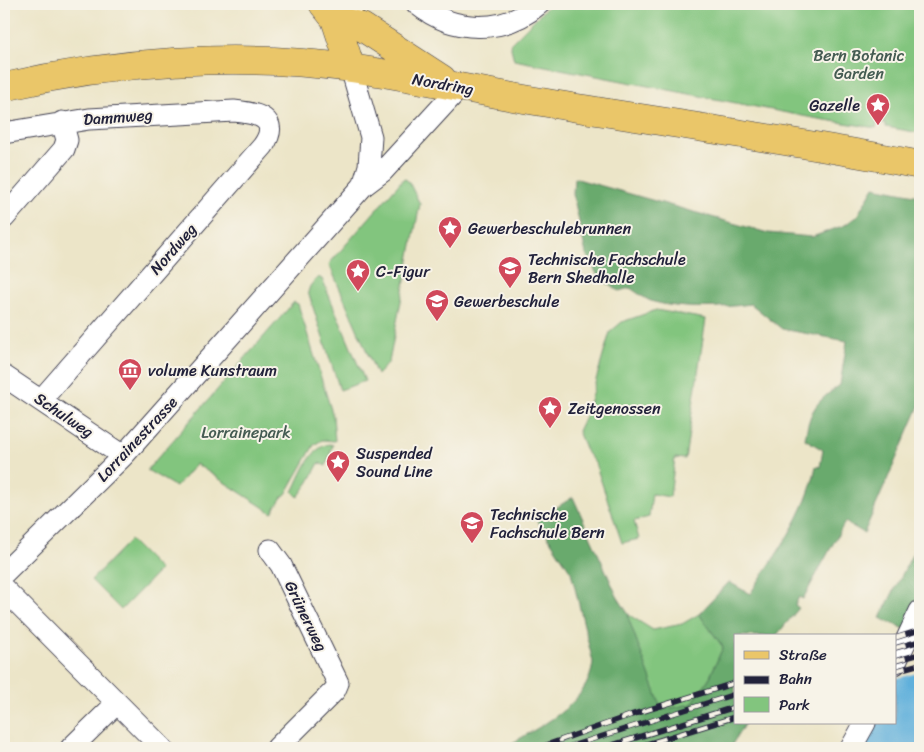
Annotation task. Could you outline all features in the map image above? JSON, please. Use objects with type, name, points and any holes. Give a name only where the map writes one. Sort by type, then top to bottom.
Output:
[{"type":"main road","points":[[338,9],[351,68]]},
{"type":"main road","points":[[338,9],[362,27],[456,85]]},
{"type":"main road","name":"Nordring","points":[[4,86],[75,71],[178,63],[291,62],[351,68],[456,85],[521,99],[920,165]]},
{"type":"street","points":[[417,4],[435,17],[462,26],[506,24],[520,18],[539,4]]},
{"type":"street","name":"Lorrainestrasse","points":[[351,68],[371,136],[369,166],[363,186]]},
{"type":"street","name":"Lorrainestrasse","points":[[4,573],[122,456],[363,186],[383,171],[456,85]]},
{"type":"street","name":"Dammweg","points":[[4,133],[62,122],[132,116],[234,111]]},
{"type":"street","name":"Nordweg","points":[[41,400],[266,141],[270,132],[269,125],[262,116],[255,112],[234,111]]},
{"type":"street","points":[[4,218],[64,149],[67,140],[62,122]]},
{"type":"street","name":"Schulweg","points":[[4,376],[122,456]]},
{"type":"street","name":"Grünerweg","points":[[270,550],[281,565],[336,676],[338,685],[277,748]]},
{"type":"street","points":[[4,589],[162,748]]},
{"type":"street","points":[[896,662],[920,611]]},
{"type":"street","points":[[71,748],[117,703]]},
{"type":"street","points":[[851,748],[864,724]]},
{"type":"green space","name":"Bern Botanic Garden","points":[[550,4],[920,4],[920,133],[886,127],[886,124],[877,123],[876,128],[813,118],[514,60],[510,44]]},
{"type":"green space","points":[[404,178],[409,182],[420,204],[389,362],[377,375],[329,264]]},
{"type":"green space","points":[[574,178],[768,233],[812,237],[845,225],[857,216],[874,187],[920,196],[920,404],[864,533],[845,522],[803,599],[799,597],[795,605],[799,608],[778,634],[734,634],[734,724],[744,724],[730,748],[504,748],[546,723],[572,703],[582,691],[589,677],[593,662],[571,572],[537,520],[573,497],[617,596],[629,615],[628,617],[662,710],[692,704],[710,677],[723,647],[699,614],[729,582],[750,594],[780,549],[798,517],[812,484],[816,466],[820,467],[823,450],[805,439],[809,420],[815,407],[825,396],[840,385],[847,341],[782,329],[751,304],[715,307],[665,305],[651,301],[630,288],[619,291],[599,278],[586,254],[573,194]]},
{"type":"green space","points":[[318,277],[322,279],[365,381],[340,390],[308,292],[310,286]]},
{"type":"green space","name":"Lorrainepark","points":[[294,302],[298,304],[333,416],[335,441],[322,440],[314,445],[286,494],[272,513],[196,464],[176,487],[147,470]]},
{"type":"green space","points":[[656,310],[706,319],[685,459],[675,458],[670,497],[652,494],[649,517],[634,521],[639,539],[622,543],[595,463],[587,453],[578,431],[586,414],[610,332],[622,322]]},
{"type":"green space","points":[[329,444],[333,445],[326,466],[319,463],[298,497],[293,492],[307,463],[316,451]]},
{"type":"green space","points":[[920,539],[920,598],[907,630],[880,618]]},
{"type":"green space","points":[[130,540],[160,570],[121,610],[91,580]]},
{"type":"green space","points":[[699,614],[723,647],[710,677],[692,704],[662,710],[627,617],[629,615],[653,630],[682,624]]},
{"type":"water","points":[[920,630],[920,748],[863,748],[875,724],[896,724],[896,682]]},
{"type":"pier","points":[[920,628],[920,672],[896,679]]},
{"type":"railway","points":[[896,638],[920,630]]},
{"type":"railway","points":[[896,648],[920,641]]},
{"type":"railway","points":[[896,661],[920,654]]},
{"type":"railway","points":[[896,671],[920,664]]},
{"type":"railway","points":[[538,748],[631,715],[734,683]]},
{"type":"railway","points":[[565,748],[734,694]]},
{"type":"railway","points":[[603,748],[734,707]]},
{"type":"railway","points":[[634,748],[734,717]]},
{"type":"place","name":"Gazelle","points":[[878,126]]},
{"type":"place","name":"Gewerbeschulebrunnen","points":[[450,249]]},
{"type":"place","name":"Technische Fachschule Bern Shedhalle","points":[[510,289]]},
{"type":"place","name":"C-Figur","points":[[358,292]]},
{"type":"place","name":"Gewerbeschule","points":[[437,322]]},
{"type":"place","name":"volume Kunstraum","points":[[130,391]]},
{"type":"place","name":"Zeitgenossen","points":[[550,429]]},
{"type":"place","name":"Suspended Sound Line","points":[[338,483]]},
{"type":"place","name":"Technische Fachschule Bern","points":[[472,544]]}]
